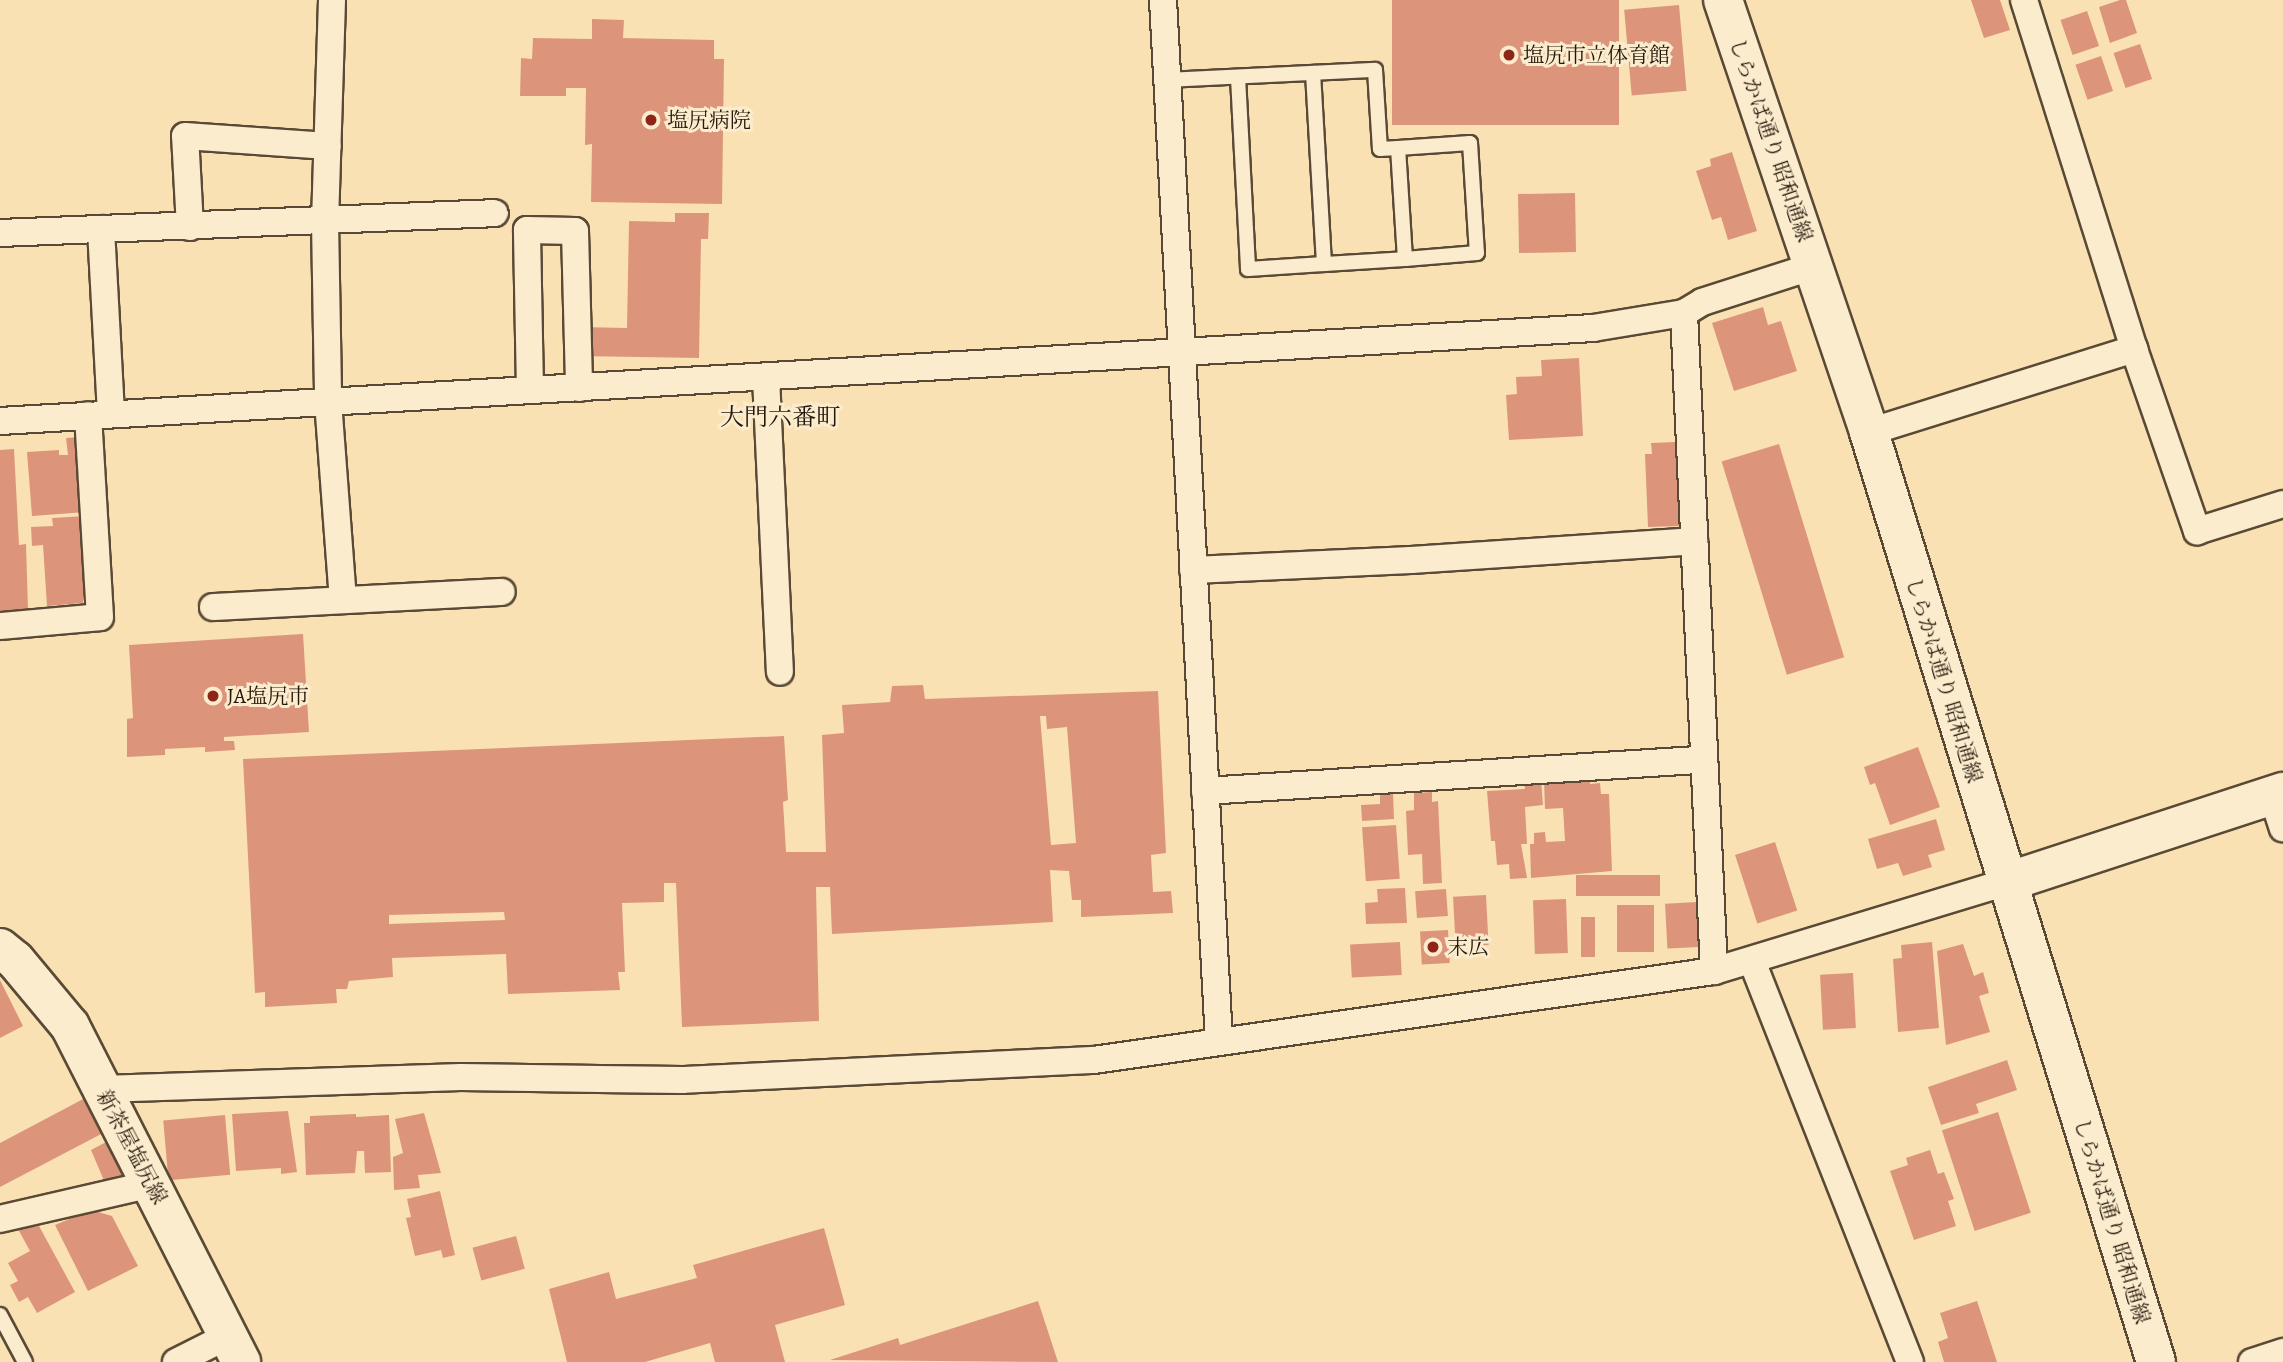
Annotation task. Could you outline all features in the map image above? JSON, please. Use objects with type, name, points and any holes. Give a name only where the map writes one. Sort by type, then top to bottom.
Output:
[{"type":"street","points":[[332,0],[325,221],[328,401],[344,599]]},
{"type":"street","points":[[1163,0],[1219,1041]]},
{"type":"street","name":"しらかば通り 昭和通線","points":[[1723,0],[1869,432],[2156,1362]]},
{"type":"street","points":[[2024,0],[2134,349],[2197,531],[2283,504]]},
{"type":"street","points":[[190,227],[186,136],[328,146]]},
{"type":"street","points":[[0,233],[495,213]]},
{"type":"street","points":[[0,626],[100,618],[102,229]]},
{"type":"street","points":[[530,390],[527,230],[575,230],[579,388]]},
{"type":"street","points":[[0,421],[1593,328],[1684,313],[1702,302],[1814,266]]},
{"type":"street","points":[[1684,313],[1714,971]]},
{"type":"street","points":[[1869,432],[2134,349]]},
{"type":"street","points":[[766,377],[780,672]]},
{"type":"street","points":[[1193,570],[1410,560],[1693,541]]},
{"type":"street","points":[[213,607],[502,592]]},
{"type":"street","points":[[1205,791],[1704,760]]},
{"type":"street","points":[[102,1089],[461,1077],[682,1080],[1094,1060],[1714,971],[2007,882],[2279,805]]},
{"type":"street","name":"新茶屋塩尻線","points":[[0,948],[15,960],[70,1026],[234,1349]]},
{"type":"street","points":[[1752,961],[1910,1362]]},
{"type":"street","points":[[0,1219],[152,1184]]},
{"type":"street","points":[[177,1362],[234,1349]]},
{"type":"street","points":[[2252,1362],[2283,1352]]},
{"type":"lane","points":[[1168,80],[1374,70],[1380,149],[1470,143],[1478,253],[1248,269],[1238,77]]},
{"type":"lane","points":[[1313,73],[1324,264]]},
{"type":"lane","points":[[1398,148],[1405,259]]},
{"type":"lane","points":[[0,1315],[25,1362]]},
{"type":"building","name":"塩尻市立体育館","points":[[1392,0],[1619,0],[1619,125],[1392,125]]},
{"type":"building","points":[[1971,0],[2000,0],[2010,30],[1984,38]]},
{"type":"building","points":[[2126,0],[2137,33],[2110,43],[2099,7]]},
{"type":"building","points":[[1679,5],[1686,91],[1632,95],[1624,10]]},
{"type":"building","points":[[2087,11],[2099,46],[2073,55],[2061,20]]},
{"type":"building","points":[[592,19],[624,20],[623,38],[714,40],[714,59],[724,59],[722,204],[591,202],[592,144],[585,145],[586,88],[566,88],[566,96],[520,96],[521,58],[532,59],[533,38],[592,39]]},
{"type":"building","points":[[2140,44],[2152,79],[2126,88],[2114,53]]},
{"type":"building","points":[[2101,56],[2113,91],[2088,100],[2075,65]]},
{"type":"building","points":[[1732,152],[1757,231],[1728,240],[1721,217],[1712,220],[1696,171],[1711,166],[1710,159]]},
{"type":"building","points":[[1575,193],[1576,252],[1519,253],[1518,194]]},
{"type":"building","points":[[675,213],[709,213],[708,239],[701,239],[699,358],[579,356],[580,327],[627,328],[629,221],[675,222]]},
{"type":"building","points":[[1763,307],[1768,325],[1781,321],[1797,371],[1734,391],[1712,323]]},
{"type":"building","points":[[1579,358],[1583,436],[1509,440],[1506,395],[1517,394],[1516,377],[1542,376],[1541,360]]},
{"type":"building","points":[[81,437],[86,512],[32,516],[27,452],[59,450],[59,455],[68,455],[66,438]]},
{"type":"building","points":[[1675,442],[1680,526],[1648,527],[1645,454],[1652,454],[1651,443]]},
{"type":"building","points":[[1779,444],[1844,657],[1787,675],[1722,462]]},
{"type":"building","points":[[14,449],[19,545],[26,544],[28,610],[0,612],[0,450]]},
{"type":"building","points":[[86,516],[90,595],[83,596],[83,603],[47,606],[43,545],[32,546],[31,527],[53,526],[52,518]]},
{"type":"building","points":[[303,634],[309,732],[224,737],[224,741],[234,741],[235,750],[205,752],[205,747],[165,749],[165,755],[127,757],[127,719],[133,718],[129,645]]},
{"type":"building","points":[[923,685],[925,699],[1158,691],[1166,853],[1151,855],[1153,892],[1171,891],[1173,913],[1081,917],[1081,900],[1072,900],[1069,871],[1050,870],[1053,922],[832,934],[830,887],[816,887],[819,1021],[682,1027],[676,883],[664,883],[664,902],[622,903],[625,972],[618,972],[620,990],[508,994],[506,954],[392,958],[393,977],[349,981],[347,989],[336,989],[337,1003],[265,1007],[265,992],[255,993],[243,759],[784,736],[788,800],[783,802],[786,852],[826,852],[822,735],[844,733],[842,705],[890,702],[892,686]],"holes":[[[1040,716],[1046,716],[1047,729],[1067,727],[1076,843],[1051,845]],[[504,912],[505,920],[389,924],[389,915]]]},
{"type":"building","points":[[1918,747],[1940,807],[1890,825],[1875,783],[1870,785],[1864,767]]},
{"type":"building","points":[[1541,779],[1543,805],[1525,807],[1527,844],[1521,844],[1527,878],[1510,879],[1509,864],[1497,865],[1495,841],[1491,841],[1487,791],[1525,789],[1524,781]]},
{"type":"building","points":[[1590,779],[1590,784],[1600,783],[1601,794],[1609,794],[1612,871],[1531,878],[1530,844],[1534,844],[1534,833],[1545,832],[1546,842],[1565,841],[1563,808],[1545,809],[1544,781]]},
{"type":"building","points":[[1432,792],[1432,802],[1438,801],[1442,883],[1423,884],[1422,854],[1408,855],[1406,811],[1414,810],[1414,793]]},
{"type":"building","points":[[1393,793],[1394,819],[1362,821],[1361,805],[1380,804],[1380,794]]},
{"type":"building","points":[[1936,819],[1945,850],[1928,855],[1932,867],[1903,876],[1898,863],[1877,869],[1868,839]]},
{"type":"building","points":[[1396,825],[1400,879],[1366,881],[1362,827]]},
{"type":"building","points":[[1775,842],[1797,910],[1757,923],[1735,855]]},
{"type":"building","points":[[1576,875],[1660,875],[1660,896],[1576,896]]},
{"type":"building","points":[[1405,888],[1407,923],[1366,924],[1365,903],[1378,902],[1377,889]]},
{"type":"building","points":[[1446,889],[1448,916],[1417,918],[1415,891]]},
{"type":"building","points":[[1486,895],[1489,945],[1456,947],[1453,897]]},
{"type":"building","points":[[1566,899],[1568,953],[1535,954],[1533,900]]},
{"type":"building","points":[[1697,902],[1699,947],[1667,949],[1665,904]]},
{"type":"building","points":[[1617,905],[1654,905],[1654,952],[1617,952]]},
{"type":"building","points":[[1581,917],[1595,917],[1595,957],[1581,957]]},
{"type":"building","points":[[1448,930],[1450,963],[1422,964],[1420,931]]},
{"type":"building","points":[[1400,942],[1402,975],[1352,978],[1350,945]]},
{"type":"building","points":[[1932,942],[1939,1028],[1898,1032],[1893,959],[1902,958],[1901,945]]},
{"type":"building","points":[[1963,944],[1974,976],[1983,972],[1989,993],[1979,996],[1990,1032],[1946,1045],[1937,951]]},
{"type":"building","points":[[1853,973],[1856,1028],[1823,1030],[1820,975]]},
{"type":"building","points":[[0,980],[23,1026],[0,1038]]},
{"type":"building","points":[[2007,1060],[2017,1090],[1976,1104],[1979,1113],[1941,1125],[1928,1087]]},
{"type":"building","points":[[87,1097],[105,1132],[0,1187],[0,1143]]},
{"type":"building","points":[[288,1111],[297,1172],[281,1174],[281,1168],[236,1171],[232,1114]]},
{"type":"building","points":[[1998,1112],[2031,1213],[1975,1231],[1942,1130]]},
{"type":"building","points":[[424,1113],[441,1173],[418,1175],[420,1188],[394,1190],[393,1157],[403,1153],[395,1119]]},
{"type":"building","points":[[356,1114],[356,1117],[389,1115],[391,1172],[365,1173],[364,1151],[357,1151],[355,1173],[306,1175],[304,1123],[310,1123],[310,1116]]},
{"type":"building","points":[[225,1115],[230,1175],[168,1180],[163,1120]]},
{"type":"building","points":[[110,1140],[128,1178],[105,1183],[91,1150]]},
{"type":"building","points":[[1930,1150],[1938,1174],[1944,1172],[1954,1199],[1948,1201],[1956,1226],[1914,1240],[1890,1171],[1908,1165],[1906,1158]]},
{"type":"building","points":[[440,1191],[455,1255],[443,1258],[441,1250],[415,1256],[406,1218],[411,1217],[407,1199]]},
{"type":"building","points":[[91,1210],[112,1216],[138,1266],[88,1291],[55,1225]]},
{"type":"building","points":[[39,1226],[75,1292],[37,1313],[28,1297],[19,1302],[10,1285],[18,1281],[8,1263],[30,1251],[18,1229]]},
{"type":"building","points":[[824,1228],[845,1305],[775,1325],[785,1362],[715,1362],[710,1343],[645,1362],[567,1362],[549,1289],[609,1272],[616,1299],[697,1278],[693,1265]]},
{"type":"building","points":[[516,1236],[525,1269],[481,1280],[473,1248]]},
{"type":"building","points":[[1038,1301],[1058,1362],[830,1360],[898,1338],[900,1345]]},
{"type":"building","points":[[1977,1301],[1997,1362],[1944,1362],[1938,1342],[1948,1338],[1940,1313]]},
{"type":"place","name":"塩尻市立体育館","points":[[1509,55]]},
{"type":"place","name":"塩尻病院","points":[[651,120]]},
{"type":"place","name":"JA塩尻市","points":[[213,696]]},
{"type":"place","name":"末広","points":[[1433,947]]},
{"type":"district","name":"大門六番町","points":[[780,418]]}]
